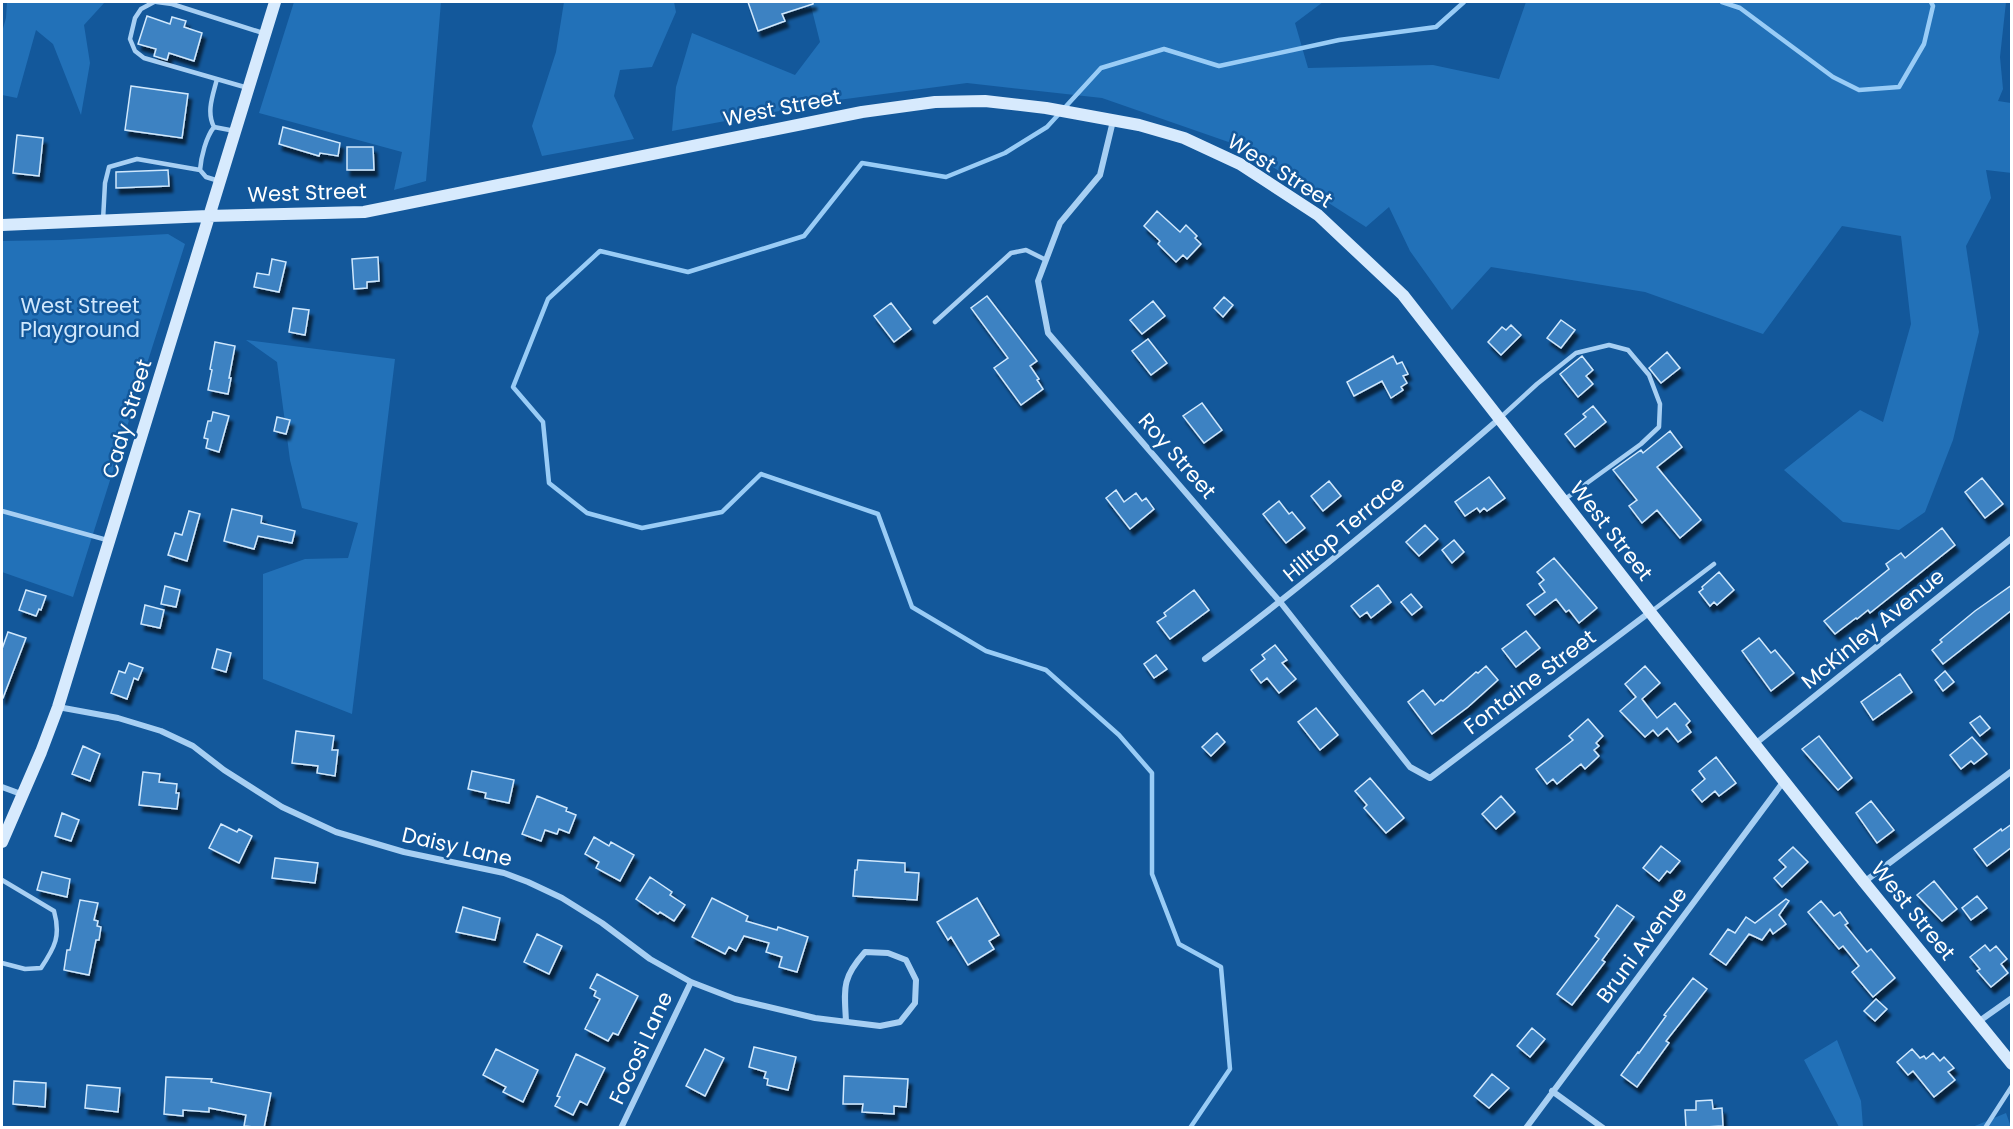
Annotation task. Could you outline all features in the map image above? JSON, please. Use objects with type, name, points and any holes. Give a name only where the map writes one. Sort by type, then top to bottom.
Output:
[{"type":"main road","name":"Cady Street","points":[[2,842],[58,707],[275,2]]},
{"type":"main road","name":"West Street","points":[[2,225],[364,212],[862,112],[935,102],[986,101],[1046,108],[1113,120],[1184,138],[1240,164],[1318,215],[1403,294],[1755,745],[2012,1064]]},
{"type":"street","name":"Roy Street","points":[[1113,120],[1100,175],[1060,223],[1038,281],[1048,333],[1281,603],[1410,767],[1430,778]]},
{"type":"street","name":"Hilltop Terrace","points":[[1205,659],[1281,603],[1367,533],[1499,419]]},
{"type":"street","name":"McKinley Avenue","points":[[1755,745],[2012,538]]},
{"type":"street","name":"Fontaine Street","points":[[1430,778],[1650,612]]},
{"type":"street","name":"Daisy Lane","points":[[58,707],[118,718],[161,731],[193,746],[224,770],[282,807],[336,832],[404,852],[504,873],[528,882],[562,898],[602,923],[650,959],[691,982],[735,999],[815,1018],[880,1026],[900,1022],[915,1003],[916,980],[906,960],[888,953],[865,952],[851,968],[844,991],[846,1021]]},
{"type":"street","points":[[1864,882],[2012,771]]},
{"type":"street","name":"Bruni Avenue","points":[[1527,1128],[1552,1091],[1584,1052],[1784,781]]},
{"type":"street","points":[[2,787],[21,794]]},
{"type":"street","name":"Focosi Lane","points":[[621,1128],[691,982]]},
{"type":"street","points":[[1978,1023],[2012,998]]},
{"type":"street","points":[[1552,1091],[1603,1128]]},
{"type":"lane","points":[[248,88],[144,58],[135,51],[130,39],[135,18],[141,9],[155,2],[172,4],[265,34]]},
{"type":"lane","points":[[214,127],[210,119],[217,79]]},
{"type":"lane","points":[[214,127],[235,131]]},
{"type":"lane","points":[[200,170],[209,133],[214,127]]},
{"type":"lane","points":[[103,220],[105,183],[109,167],[137,159],[200,170],[206,177],[219,181]]},
{"type":"lane","points":[[935,322],[1011,253],[1026,250],[1046,260]]},
{"type":"lane","points":[[1499,419],[1536,384],[1576,353],[1609,345],[1628,350],[1649,375],[1660,404],[1659,427],[1641,444],[1563,501]]},
{"type":"lane","points":[[2,511],[110,540]]},
{"type":"lane","points":[[1650,612],[1714,564]]},
{"type":"lane","points":[[2,880],[54,911],[58,926],[53,950],[41,968],[25,969],[2,963]]},
{"type":"lane","points":[[1985,1128],[2012,1086]]},
{"type":"green space","points":[[7,2],[105,2],[84,25],[90,63],[81,115],[53,44],[36,30],[17,98],[2,95],[2,32]]},
{"type":"green space","points":[[294,2],[441,2],[426,181],[394,190],[402,152],[259,113]]},
{"type":"green space","points":[[564,2],[674,2],[676,12],[652,67],[620,70],[614,96],[634,139],[542,156],[532,126],[556,52]]},
{"type":"green space","points":[[810,2],[1323,2],[1295,23],[1308,68],[1433,65],[1499,79],[1526,2],[2006,2],[2000,57],[2003,89],[1998,101],[2011,103],[2012,173],[1986,170],[1991,198],[1966,246],[1979,332],[1953,440],[1925,512],[1899,530],[1843,522],[1784,470],[1860,410],[1883,422],[1911,324],[1901,236],[1842,226],[1763,334],[1645,292],[1491,267],[1452,310],[1410,251],[1389,207],[1366,227],[1240,146],[1102,98],[967,83],[838,100],[672,131],[676,87],[692,33],[795,75],[820,42]]},
{"type":"green space","name":"West Street Playground","points":[[168,234],[185,244],[73,597],[2,572],[2,241]]},
{"type":"green space","points":[[246,340],[395,359],[352,714],[263,679],[263,574],[305,559],[348,558],[358,523],[302,508],[290,460],[277,362]]},
{"type":"green space","points":[[1837,1040],[1861,1101],[1863,1127],[1839,1127],[1804,1060]]},
{"type":"green space","points":[[2006,1113],[2011,1127],[1970,1128]]},
{"type":"building","points":[[748,2],[813,2],[813,4],[782,14],[785,21],[758,31]]},
{"type":"building","points":[[147,16],[170,24],[172,17],[186,21],[184,27],[202,33],[194,61],[169,53],[167,60],[154,56],[156,49],[138,44]]},
{"type":"building","points":[[131,86],[188,94],[182,138],[125,130]]},
{"type":"building","points":[[283,127],[340,143],[338,156],[320,153],[319,156],[279,144]]},
{"type":"building","points":[[17,135],[43,138],[39,176],[13,173]]},
{"type":"building","points":[[347,147],[373,147],[374,170],[347,170]]},
{"type":"building","points":[[168,170],[169,186],[116,188],[116,172]]},
{"type":"building","points":[[1157,211],[1180,232],[1186,225],[1197,236],[1195,238],[1201,244],[1187,259],[1183,255],[1176,262],[1158,244],[1160,241],[1144,226]]},
{"type":"building","points":[[378,257],[379,281],[367,282],[367,288],[354,289],[352,259]]},
{"type":"building","points":[[272,259],[286,262],[279,292],[254,287],[257,273],[269,275]]},
{"type":"building","points":[[987,296],[1037,361],[1030,366],[1043,389],[1021,405],[994,368],[1008,358],[971,308]]},
{"type":"building","points":[[1224,297],[1233,305],[1223,317],[1214,308]]},
{"type":"building","points":[[1153,301],[1165,316],[1142,334],[1130,320]]},
{"type":"building","points":[[891,303],[911,329],[894,342],[874,316]]},
{"type":"building","points":[[293,308],[309,310],[305,335],[289,332]]},
{"type":"building","points":[[1561,320],[1575,330],[1561,348],[1547,338]]},
{"type":"building","points":[[1511,325],[1521,335],[1501,355],[1488,342],[1502,327],[1506,330]]},
{"type":"building","points":[[1148,339],[1167,363],[1151,375],[1132,351]]},
{"type":"building","points":[[215,342],[235,346],[228,394],[208,390]]},
{"type":"building","points":[[1667,352],[1680,368],[1661,383],[1649,368]]},
{"type":"building","points":[[1393,356],[1397,364],[1402,362],[1408,374],[1403,376],[1407,383],[1401,387],[1403,390],[1391,398],[1382,381],[1354,396],[1347,382]]},
{"type":"building","points":[[1582,356],[1593,370],[1586,376],[1593,384],[1578,397],[1560,374]]},
{"type":"building","points":[[1202,403],[1222,430],[1204,443],[1183,416]]},
{"type":"building","points":[[1593,406],[1606,422],[1575,447],[1565,434],[1586,417],[1583,414]]},
{"type":"building","points":[[213,412],[229,416],[219,452],[206,448],[208,439],[204,438]]},
{"type":"building","points":[[277,417],[290,420],[286,434],[274,431]]},
{"type":"building","points":[[1670,431],[1682,447],[1657,467],[1701,520],[1680,538],[1657,510],[1642,523],[1629,506],[1637,500],[1613,470],[1641,450],[1643,453]]},
{"type":"building","points":[[1489,477],[1505,498],[1487,511],[1484,508],[1480,512],[1477,508],[1465,516],[1455,502]]},
{"type":"building","points":[[1982,478],[2003,504],[1985,518],[1965,492]]},
{"type":"building","points":[[1329,481],[1341,496],[1323,511],[1311,496]]},
{"type":"building","points":[[1116,490],[1124,502],[1136,493],[1142,501],[1146,498],[1154,509],[1130,529],[1106,498]]},
{"type":"building","points":[[1279,501],[1289,514],[1292,512],[1305,528],[1286,543],[1263,514]]},
{"type":"building","points":[[232,509],[262,516],[261,523],[295,531],[292,543],[258,536],[254,549],[224,541]]},
{"type":"building","points":[[189,511],[200,514],[187,561],[168,555],[175,533],[182,535]]},
{"type":"building","points":[[1425,525],[1438,539],[1419,556],[1406,542]]},
{"type":"building","points":[[1942,528],[1955,545],[1870,613],[1868,610],[1835,634],[1824,621],[1889,569],[1886,564],[1901,553],[1905,558]]},
{"type":"building","points":[[1454,540],[1464,552],[1452,563],[1442,550]]},
{"type":"building","points":[[1554,558],[1597,608],[1579,623],[1556,599],[1535,615],[1527,605],[1545,592],[1539,584],[1544,580],[1537,572]]},
{"type":"building","points":[[1719,572],[1734,590],[1717,605],[1714,602],[1710,606],[1699,592]]},
{"type":"building","points":[[1378,585],[1391,602],[1371,618],[1367,612],[1360,617],[1351,606]]},
{"type":"building","points":[[2012,585],[2012,610],[1943,664],[1932,650],[1942,642],[1940,640]]},
{"type":"building","points":[[165,586],[180,590],[176,607],[161,604]]},
{"type":"building","points":[[26,590],[46,596],[36,616],[19,610]]},
{"type":"building","points":[[1194,590],[1209,610],[1170,639],[1157,622],[1166,616],[1164,613]]},
{"type":"building","points":[[1411,594],[1422,607],[1412,615],[1401,602]]},
{"type":"building","points":[[145,605],[164,610],[160,628],[141,624]]},
{"type":"building","points":[[1526,631],[1540,648],[1516,667],[1502,649]]},
{"type":"building","points":[[8,632],[26,638],[2,698],[2,649]]},
{"type":"building","points":[[1759,638],[1771,653],[1775,650],[1794,673],[1771,691],[1742,651]]},
{"type":"building","points":[[1275,645],[1287,660],[1282,663],[1296,679],[1279,693],[1267,678],[1261,683],[1251,670],[1265,659],[1262,655]]},
{"type":"building","points":[[217,649],[231,653],[226,672],[212,668]]},
{"type":"building","points":[[1156,655],[1167,669],[1154,678],[1144,664]]},
{"type":"building","points":[[129,663],[143,668],[138,680],[134,678],[127,699],[111,693],[119,671],[125,673]]},
{"type":"building","points":[[1486,666],[1498,680],[1468,707],[1432,734],[1408,702],[1423,690],[1435,705]]},
{"type":"building","points":[[1645,666],[1660,683],[1642,699],[1657,718],[1675,703],[1690,721],[1686,725],[1691,732],[1678,742],[1667,728],[1658,736],[1653,730],[1645,737],[1620,711],[1636,697],[1625,684]]},
{"type":"building","points":[[1945,671],[1954,682],[1943,691],[1935,680]]},
{"type":"building","points":[[1900,674],[1912,692],[1873,720],[1861,702]]},
{"type":"building","points":[[1316,708],[1338,735],[1320,750],[1298,722]]},
{"type":"building","points":[[1980,716],[1990,728],[1980,736],[1970,723]]},
{"type":"building","points":[[1588,719],[1603,736],[1596,743],[1599,746],[1594,750],[1599,756],[1585,769],[1581,764],[1557,784],[1553,779],[1547,784],[1536,769],[1573,740],[1569,736]]},
{"type":"building","points":[[296,731],[334,736],[332,750],[338,750],[335,776],[317,773],[318,766],[292,763]]},
{"type":"building","points":[[1217,733],[1225,742],[1211,756],[1202,747]]},
{"type":"building","points":[[1819,736],[1852,778],[1838,790],[1802,749]]},
{"type":"building","points":[[1972,737],[1987,754],[1974,764],[1971,761],[1961,769],[1950,755]]},
{"type":"building","points":[[83,746],[100,754],[90,781],[72,774]]},
{"type":"building","points":[[1716,757],[1736,783],[1719,796],[1715,791],[1702,802],[1692,790],[1705,779],[1699,771]]},
{"type":"building","points":[[472,771],[514,780],[509,803],[485,798],[486,793],[468,789]]},
{"type":"building","points":[[143,772],[160,774],[159,782],[177,784],[176,793],[179,793],[177,809],[139,805]]},
{"type":"building","points":[[1370,778],[1404,818],[1386,833],[1364,808],[1367,805],[1355,791]]},
{"type":"building","points":[[537,796],[567,808],[566,811],[576,815],[569,833],[559,829],[557,834],[545,830],[541,841],[522,834]]},
{"type":"building","points":[[1501,796],[1515,812],[1496,829],[1482,814]]},
{"type":"building","points":[[1871,801],[1894,830],[1877,843],[1856,813]]},
{"type":"building","points":[[62,813],[79,820],[71,841],[55,836]]},
{"type":"building","points":[[221,824],[237,832],[239,829],[252,836],[239,863],[209,848]]},
{"type":"building","points":[[2012,824],[2012,847],[1987,866],[1974,849],[2001,829],[2002,831]]},
{"type":"building","points":[[594,837],[609,846],[611,842],[634,855],[620,881],[596,868],[599,862],[585,854]]},
{"type":"building","points":[[1661,846],[1680,861],[1659,881],[1643,868]]},
{"type":"building","points":[[1793,847],[1808,862],[1782,887],[1774,878],[1786,867],[1779,860]]},
{"type":"building","points":[[275,858],[318,863],[315,883],[272,878]]},
{"type":"building","points":[[858,860],[905,863],[905,872],[919,873],[917,900],[853,896]]},
{"type":"building","points":[[42,872],[70,879],[67,897],[37,890]]},
{"type":"building","points":[[650,877],[672,892],[670,895],[685,905],[674,921],[660,912],[658,914],[636,899]]},
{"type":"building","points":[[1934,881],[1957,909],[1942,921],[1917,895]]},
{"type":"building","points":[[1977,896],[1987,908],[1971,920],[1962,908]]},
{"type":"building","points":[[712,898],[748,916],[746,921],[777,930],[778,927],[808,937],[797,972],[779,967],[782,957],[766,952],[769,943],[744,936],[736,951],[729,947],[725,954],[692,937]]},
{"type":"building","points":[[977,898],[999,935],[989,941],[994,949],[968,965],[951,937],[948,940],[937,922]]},
{"type":"building","points":[[1786,899],[1789,901],[1779,915],[1786,924],[1773,934],[1770,929],[1762,940],[1749,934],[1726,965],[1710,954],[1728,929],[1735,933],[1746,917],[1755,923]]},
{"type":"building","points":[[80,900],[98,903],[94,920],[98,921],[97,926],[101,927],[89,975],[64,970]]},
{"type":"building","points":[[1821,901],[1834,916],[1840,912],[1848,923],[1845,925],[1867,952],[1871,949],[1895,978],[1873,997],[1852,972],[1859,966],[1843,946],[1839,949],[1808,912]]},
{"type":"building","points":[[1617,905],[1634,917],[1602,960],[1605,962],[1572,1005],[1557,994],[1599,939],[1595,936]]},
{"type":"building","points":[[463,907],[500,918],[495,940],[456,932]]},
{"type":"building","points":[[537,934],[562,946],[549,974],[524,962]]},
{"type":"building","points":[[1985,945],[1990,951],[1996,946],[2007,959],[2001,964],[2008,973],[1991,987],[1977,971],[1980,969],[1970,957]]},
{"type":"building","points":[[597,974],[638,996],[618,1035],[613,1033],[608,1041],[585,1029],[600,999],[594,996],[596,991],[590,988]]},
{"type":"building","points":[[1693,978],[1707,989],[1666,1041],[1669,1043],[1637,1087],[1621,1075]]},
{"type":"building","points":[[1876,999],[1887,1009],[1875,1021],[1864,1011]]},
{"type":"building","points":[[1532,1028],[1545,1039],[1530,1057],[1517,1046]]},
{"type":"building","points":[[754,1047],[796,1057],[788,1090],[767,1085],[768,1079],[764,1078],[766,1072],[749,1067]]},
{"type":"building","points":[[496,1049],[538,1070],[523,1102],[503,1092],[506,1087],[483,1075]]},
{"type":"building","points":[[705,1049],[724,1058],[705,1096],[686,1086]]},
{"type":"building","points":[[1912,1049],[1920,1058],[1924,1056],[1926,1059],[1933,1053],[1940,1061],[1944,1057],[1954,1068],[1948,1072],[1955,1080],[1934,1097],[1913,1071],[1908,1075],[1897,1062]]},
{"type":"building","points":[[576,1054],[605,1068],[587,1105],[580,1101],[573,1115],[555,1106],[560,1097],[557,1096]]},
{"type":"building","points":[[1492,1074],[1509,1088],[1489,1108],[1474,1096]]},
{"type":"building","points":[[844,1076],[908,1079],[906,1107],[894,1106],[894,1114],[862,1112],[863,1104],[843,1104]]},
{"type":"building","points":[[166,1077],[212,1079],[211,1082],[271,1093],[264,1128],[244,1126],[246,1115],[209,1108],[209,1112],[183,1110],[183,1116],[164,1114]]},
{"type":"building","points":[[14,1081],[46,1083],[45,1107],[13,1104]]},
{"type":"building","points":[[87,1085],[120,1088],[118,1112],[85,1108]]},
{"type":"building","points":[[1712,1100],[1713,1109],[1722,1108],[1723,1126],[1686,1128],[1685,1110],[1696,1110],[1696,1101]]},
{"type":"waterway","points":[[1190,1128],[1230,1069],[1221,967],[1179,944],[1152,874],[1152,773],[1119,735],[1046,670],[986,651],[912,607],[878,514],[761,474],[722,512],[642,528],[587,513],[549,483],[543,422],[513,387],[548,299],[600,251],[688,272],[804,236],[862,163],[946,177],[1005,153],[1047,127],[1101,68],[1164,49],[1219,66],[1339,40],[1436,27],[1464,2]]},
{"type":"waterway","points":[[1722,2],[1740,8],[1833,77],[1859,90],[1899,87],[1924,44],[1933,6],[1931,2]]}]
